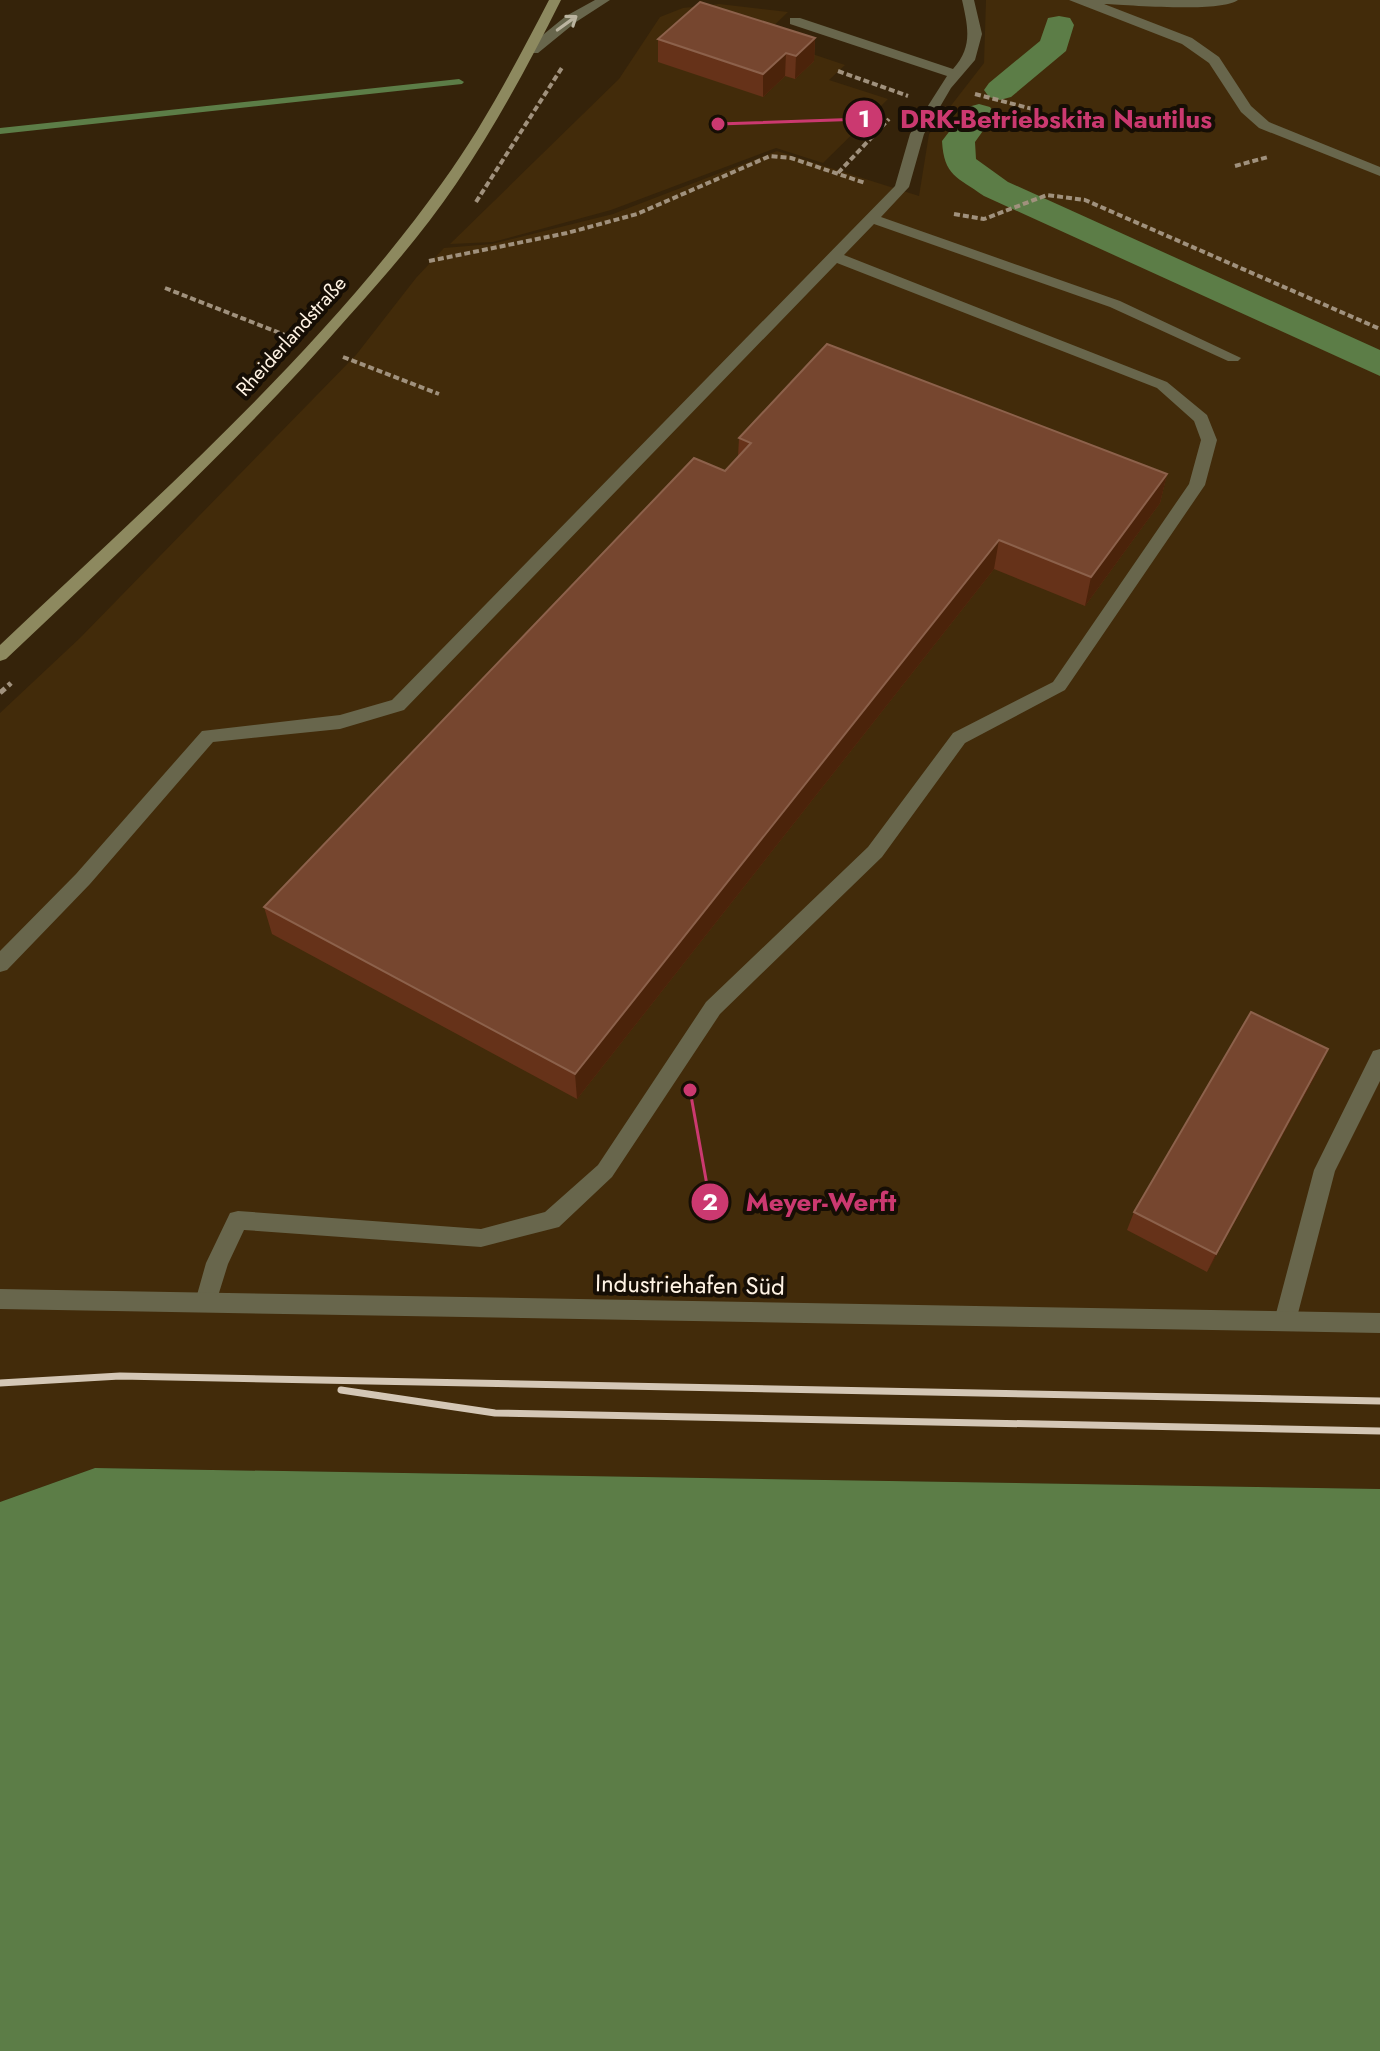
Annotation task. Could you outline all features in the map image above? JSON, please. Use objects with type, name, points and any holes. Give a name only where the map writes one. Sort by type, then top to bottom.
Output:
[{"type":"main road","name":"Rheiderlandstraße","points":[[0,655],[280,385],[458,174],[533,50],[555,0]]},
{"type":"street","points":[[533,50],[571,19],[604,0]]},
{"type":"street","points":[[0,964],[83,879],[208,736],[340,722],[398,705],[902,187],[917,134],[955,74],[968,60],[976,34],[968,0]]},
{"type":"street","points":[[1075,0],[1111,10],[1187,41],[1214,60],[1246,109],[1264,125],[1380,172]]},
{"type":"street","points":[[1083,0],[1232,0]]},
{"type":"street","points":[[795,21],[955,74]]},
{"type":"street","points":[[872,219],[1115,304],[1233,358]]},
{"type":"street","points":[[206,1302],[217,1263],[238,1220],[481,1238],[551,1220],[605,1171],[713,1008],[875,852],[959,738],[1059,686],[1197,485],[1209,440],[1201,419],[1162,385],[835,257]]},
{"type":"street","points":[[1285,1321],[1325,1170],[1359,1106],[1380,1057]]},
{"type":"street","name":"Industriehafen Süd","points":[[0,1299],[1380,1323]]},
{"type":"path","points":[[838,71],[909,96]]},
{"type":"path","points":[[970,92],[1044,112]]},
{"type":"path","points":[[416,263],[458,257],[637,214],[770,156],[791,158],[970,218],[984,219],[1047,195],[1069,196],[1104,207],[1380,329]]},
{"type":"path","points":[[165,288],[290,337]]},
{"type":"path","points":[[355,362],[439,394]]},
{"type":"shaded area","points":[[986,0],[1380,0],[1380,1489],[95,1468],[0,1502],[0,713],[80,638],[356,355],[416,278],[444,248],[492,244],[613,214],[777,151],[919,196],[929,134],[984,63]]},
{"type":"shaded area","points":[[719,4],[788,12],[762,37],[845,65],[829,80],[888,99],[823,163],[776,148],[611,210],[493,242],[450,244],[619,79],[660,17],[683,8]]},
{"type":"shaded area","points":[[95,1468],[1380,1489],[1380,2051],[0,2051],[0,1502]]},
{"type":"building","points":[[700,2],[815,38],[796,56],[786,53],[763,74],[658,39]]},
{"type":"building","points":[[827,344],[1167,474],[1091,577],[999,540],[575,1074],[264,907],[694,458],[725,471],[751,443],[739,438]]},
{"type":"building","points":[[1251,1012],[1328,1049],[1216,1254],[1134,1212]]},
{"type":"waterway","points":[[1000,90],[1055,44],[1059,25]]},
{"type":"waterway","points":[[0,131],[459,82]]},
{"type":"waterway","points":[[979,114],[958,141],[960,163],[996,189],[1380,364]]},
{"type":"railway","points":[[0,1383],[120,1376],[1380,1401]]},
{"type":"railway","points":[[341,1390],[495,1413],[1380,1431]]},
{"type":"place","name":"DRK-Betriebskita Nautilus","points":[[718,124]]},
{"type":"place","name":"Meyer-Werft","points":[[690,1090]]}]
